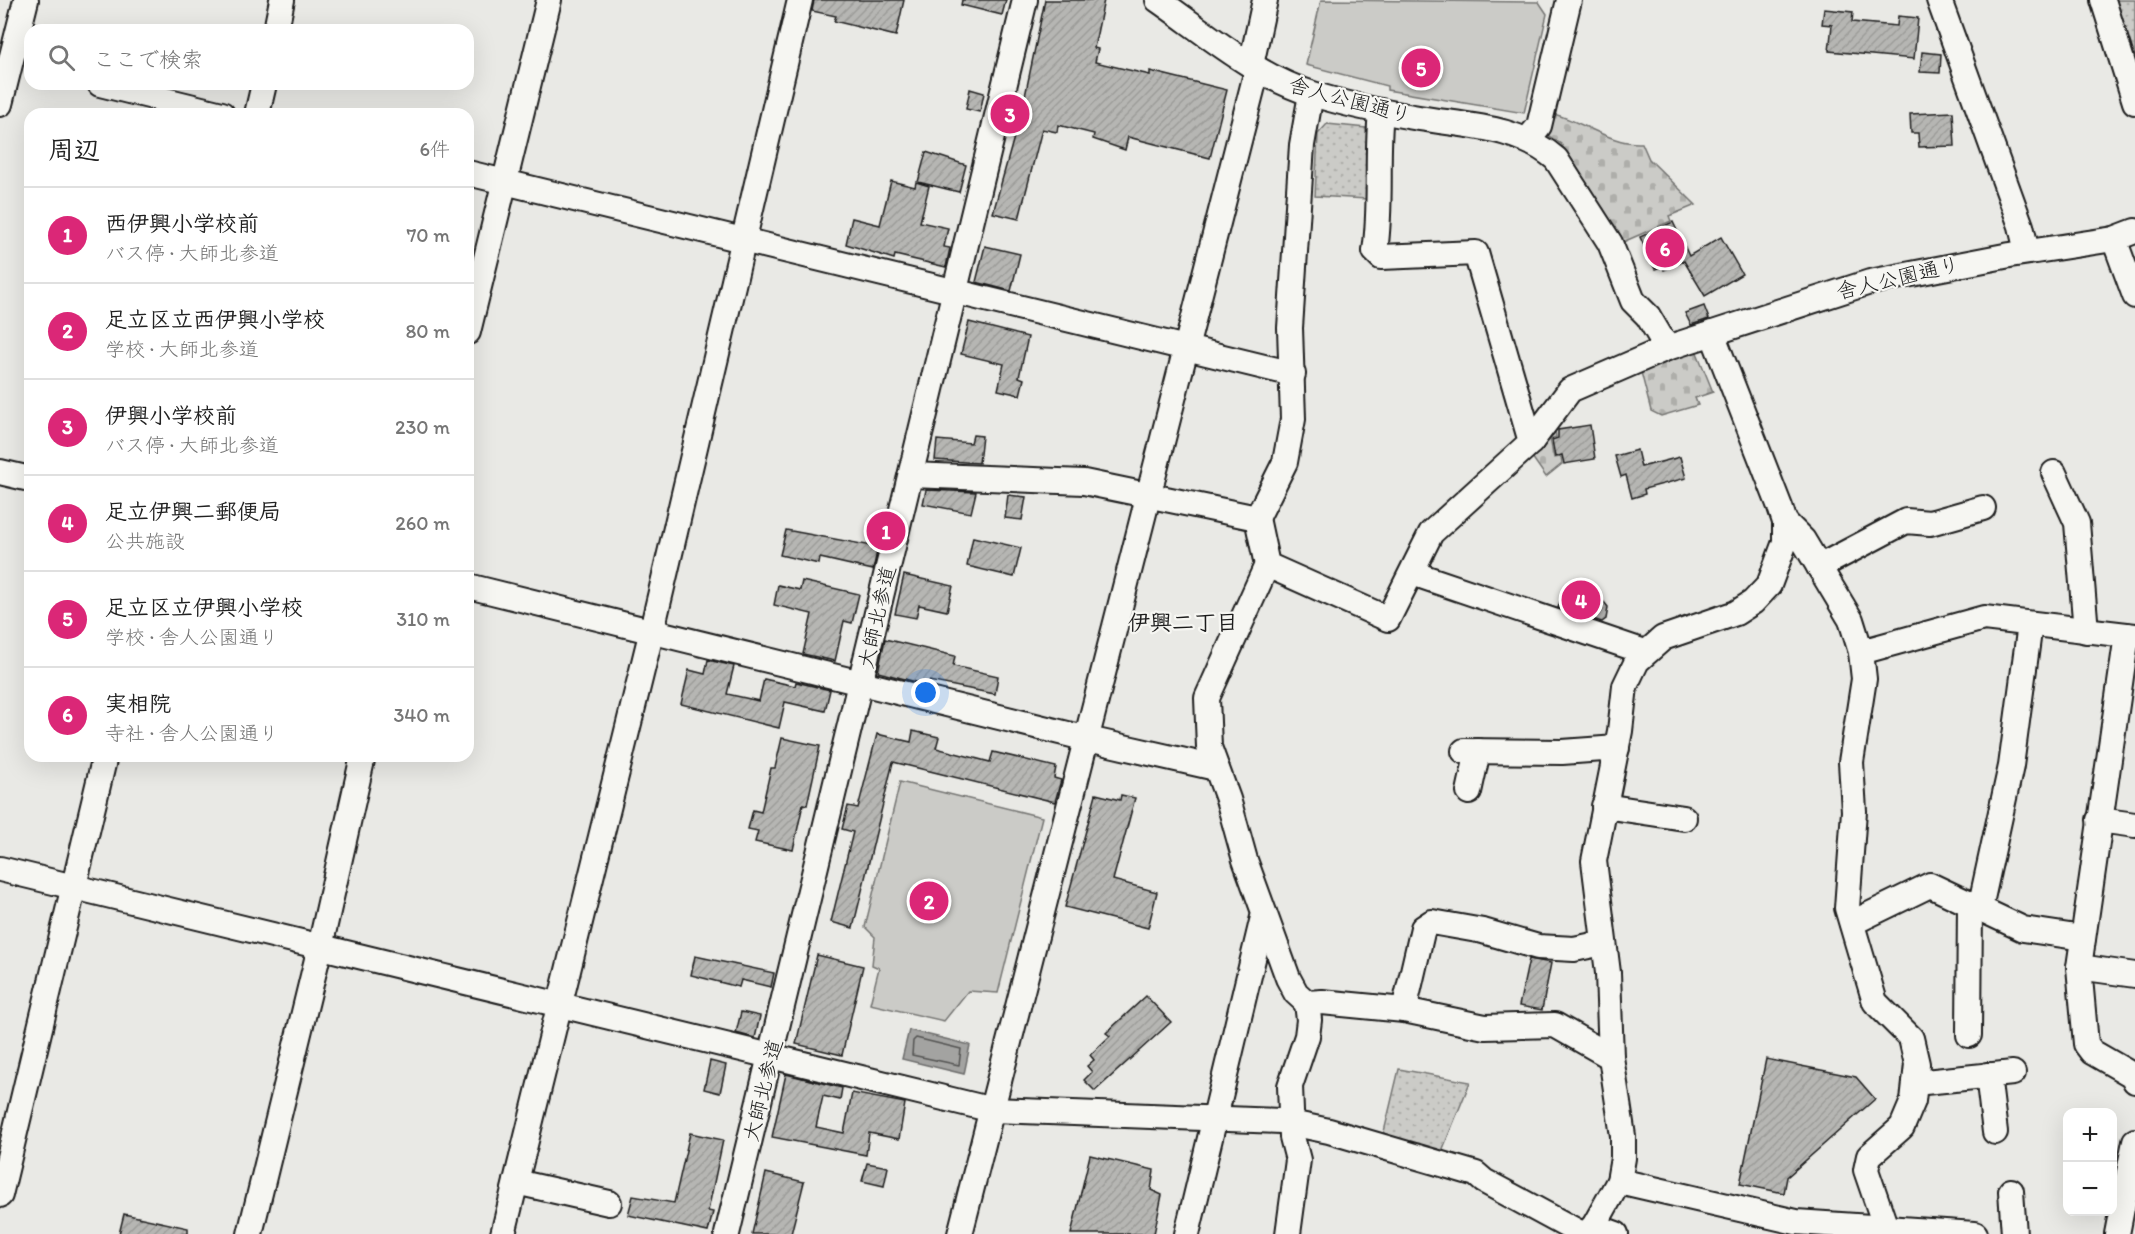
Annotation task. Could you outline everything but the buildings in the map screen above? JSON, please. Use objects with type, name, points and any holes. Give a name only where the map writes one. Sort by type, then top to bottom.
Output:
[{"type":"street","points":[[0,104],[13,63],[26,0]]},
{"type":"street","points":[[277,24],[282,0]]},
{"type":"street","points":[[474,308],[549,0]]},
{"type":"street","points":[[503,1234],[652,630],[800,0]]},
{"type":"street","name":"大師北参道","points":[[727,1234],[1025,0]]},
{"type":"street","name":"舎人公園通り","points":[[1158,0],[1254,67],[1311,94],[1381,112],[1498,131],[1528,140],[1556,159],[1610,243],[1633,301],[1648,316],[1667,348]]},
{"type":"street","points":[[960,1234],[1186,349],[1254,67],[1264,0]]},
{"type":"street","points":[[1528,140],[1539,126],[1569,0]]},
{"type":"street","points":[[1939,0],[2021,226],[2027,252]]},
{"type":"street","points":[[2103,0],[2135,102]]},
{"type":"street","points":[[124,90],[198,108]]},
{"type":"street","points":[[258,108],[263,90]]},
{"type":"street","points":[[1288,1234],[1298,1160],[1291,1124],[1290,1086],[1307,1036],[1309,1020],[1307,1003],[1296,993],[1288,978],[1245,860],[1228,799],[1212,767],[1207,698],[1267,565],[1257,518],[1285,462],[1293,419],[1290,328],[1294,254],[1301,190],[1302,145],[1311,94]]},
{"type":"street","points":[[1381,112],[1377,154],[1378,229],[1375,251],[1381,257],[1476,254],[1531,442]]},
{"type":"street","points":[[474,174],[1293,374]]},
{"type":"street","points":[[2125,235],[2135,296]]},
{"type":"street","name":"舎人公園通り","points":[[1267,565],[1388,619],[1431,533],[1531,442],[1570,390],[1667,348],[1870,282],[2125,235]]},
{"type":"street","points":[[0,869],[993,1110],[1281,1121],[1329,1131],[1476,1174],[1484,1181],[1595,1232],[1618,1181],[1623,1158],[1623,1136],[1611,1057],[1608,973],[1594,861],[1617,748],[1625,686],[1629,674],[1645,652],[1663,638],[1736,613],[1753,602],[1769,585],[1785,542],[1785,522],[1712,333]]},
{"type":"street","points":[[0,472],[24,478]]},
{"type":"street","points":[[2054,473],[2077,523],[2086,631]]},
{"type":"street","points":[[911,475],[1084,482],[1257,518]]},
{"type":"street","points":[[1819,567],[1906,521],[1930,523],[1983,508]]},
{"type":"street","points":[[1785,522],[1799,533],[1851,620],[1861,651],[1864,679],[1851,762],[1854,811],[1847,908],[1875,1002],[1911,1038],[1917,1064],[1912,1101],[1902,1127],[1869,1156],[1866,1170],[1886,1230]]},
{"type":"street","points":[[1412,573],[1645,652]]},
{"type":"street","points":[[474,587],[1088,739],[1212,767]]},
{"type":"street","points":[[1861,651],[1984,618],[2131,636],[2099,820],[2079,967],[2085,1044],[2092,1052],[2132,1075],[2135,1081]]},
{"type":"street","points":[[1969,1035],[1975,906],[2011,766],[2030,624]]},
{"type":"street","points":[[1469,792],[1471,751],[1562,752],[1617,748]]},
{"type":"street","points":[[0,1195],[3,1170],[104,762]]},
{"type":"street","points":[[250,1234],[320,947],[362,762]]},
{"type":"street","points":[[1604,806],[1684,818]]},
{"type":"street","points":[[2099,820],[2135,825]]},
{"type":"street","points":[[1852,923],[1930,885],[2023,929],[2083,938]]},
{"type":"street","points":[[1187,1234],[1265,912]]},
{"type":"street","points":[[1404,1011],[1423,928],[1432,922],[1483,931],[1538,947],[1574,949],[1604,943]]},
{"type":"street","points":[[2079,967],[2135,975]]},
{"type":"street","points":[[1307,1003],[1322,1002],[1404,1011],[1485,1027],[1555,1025],[1611,1057]]},
{"type":"street","points":[[1915,1083],[2013,1073]]},
{"type":"street","points":[[1988,1075],[1995,1132]]},
{"type":"street","points":[[2117,1234],[2135,1141]]},
{"type":"street","points":[[1618,1181],[1797,1222],[1886,1230],[1975,1234]]},
{"type":"street","points":[[516,1182],[609,1203]]},
{"type":"street","points":[[2011,1191],[2014,1234]]},
{"type":"green space","points":[[1321,0],[1539,2],[1547,14],[1524,113],[1387,90],[1387,86],[1306,65]]},
{"type":"green space","points":[[2112,0],[2135,0],[2135,79]]},
{"type":"green space","points":[[1550,113],[1619,140],[1642,143],[1649,159],[1696,205],[1669,216],[1671,221],[1623,242],[1561,144],[1546,134]]},
{"type":"green space","points":[[1327,124],[1366,128],[1369,133],[1367,199],[1315,196],[1318,134]]},
{"type":"green space","points":[[1696,350],[1713,392],[1695,398],[1698,405],[1661,416],[1651,411],[1640,368]]},
{"type":"green space","points":[[1554,424],[1556,437],[1550,439],[1554,458],[1561,457],[1562,464],[1546,477],[1530,454]]},
{"type":"green space","points":[[900,782],[1042,817],[998,993],[968,991],[944,1021],[870,1004],[879,968],[872,965],[875,937],[865,927]]},
{"type":"green space","points":[[1399,1069],[1470,1082],[1442,1151],[1383,1136]]},
{"type":"water","points":[[909,1030],[970,1045],[964,1074],[902,1059]]},
{"type":"place","name":"足立区立伊興小学校","points":[[1421,68]]},
{"type":"place","name":"伊興小学校前","points":[[1010,114]]},
{"type":"place","name":"実相院","points":[[1665,248]]},
{"type":"place","name":"西伊興小学校前","points":[[886,531]]},
{"type":"place","name":"足立伊興二郵便局","points":[[1581,600]]},
{"type":"place","name":"足立区立西伊興小学校","points":[[929,901]]},
{"type":"district","name":"伊興二丁目","points":[[1183,622]]}]
